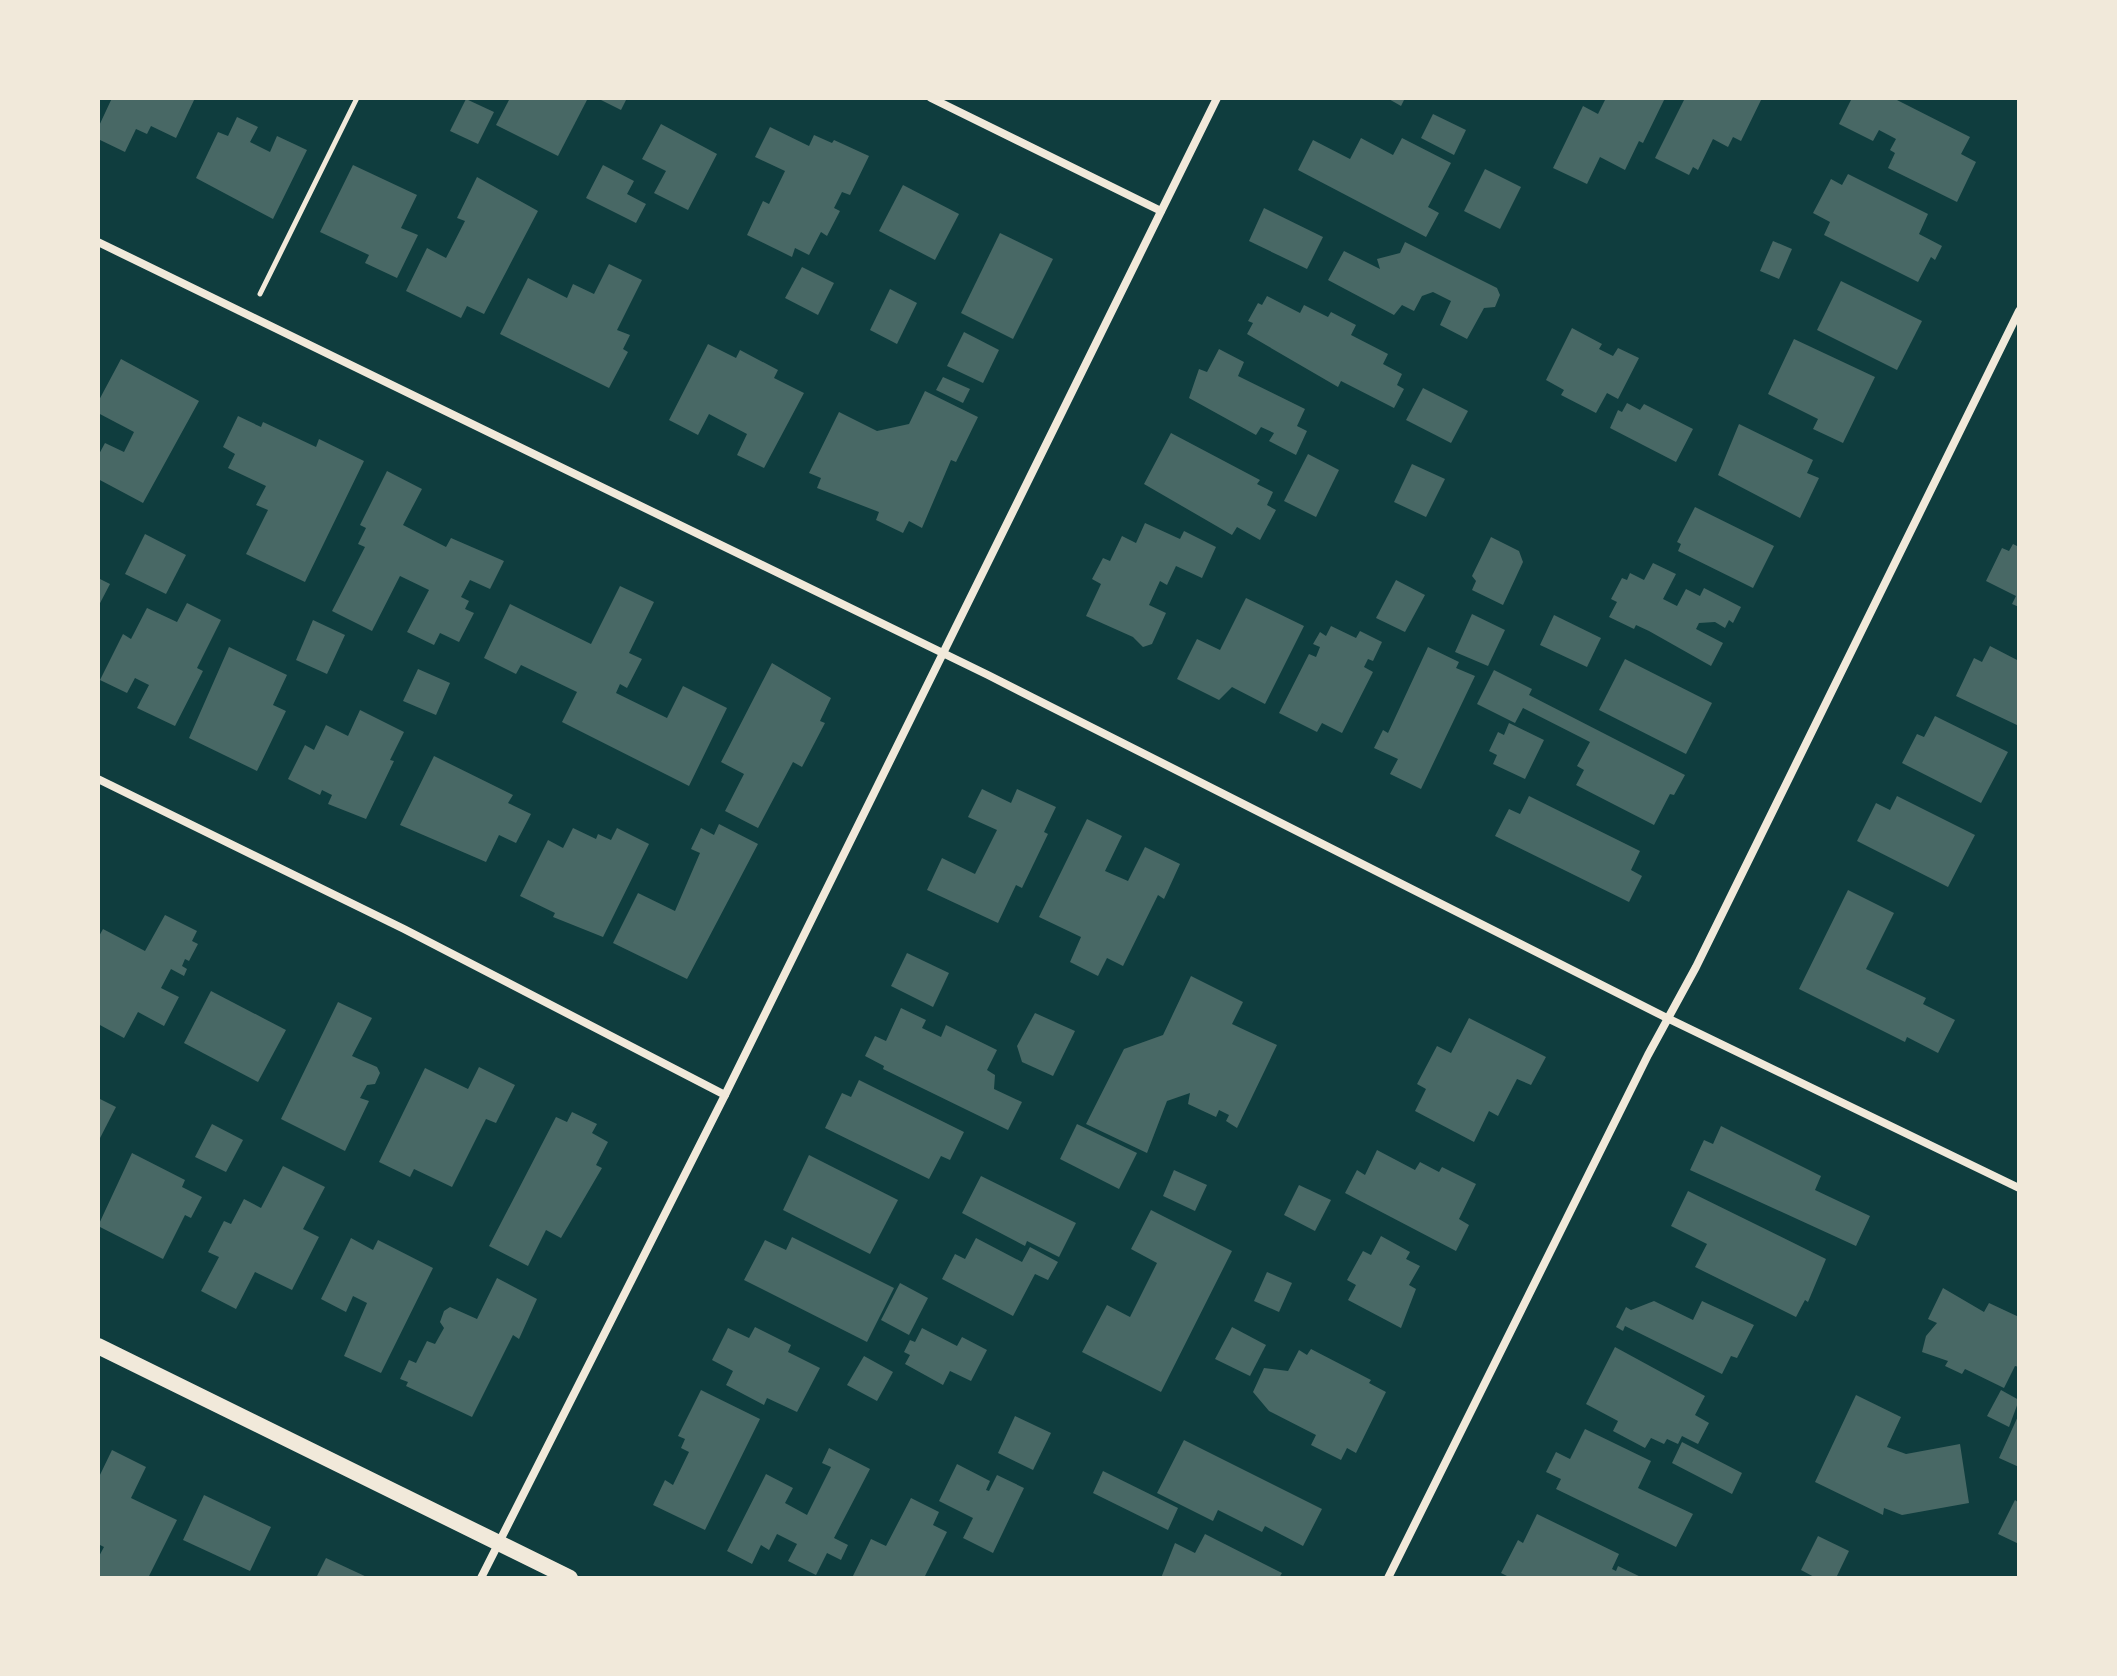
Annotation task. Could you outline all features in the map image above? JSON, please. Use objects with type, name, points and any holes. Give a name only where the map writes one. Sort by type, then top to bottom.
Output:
[{"type":"main road","points":[[98,1346],[570,1578]]},
{"type":"street","points":[[931,98],[1161,211]]},
{"type":"street","points":[[481,1578],[725,1095],[1217,98]]},
{"type":"street","points":[[98,242],[944,653],[1667,1018],[2019,1188]]},
{"type":"street","points":[[1388,1578],[1667,1018],[1696,967],[2019,311]]},
{"type":"street","points":[[98,779],[404,929],[725,1095]]},
{"type":"path","points":[[249,317],[357,98]]},
{"type":"building","points":[[112,98],[195,98],[176,138],[151,126],[147,134],[136,129],[125,152],[98,139],[98,128]]},
{"type":"building","points":[[510,98],[588,98],[558,156],[496,125]]},
{"type":"building","points":[[597,98],[627,98],[621,110]]},
{"type":"building","points":[[1387,98],[1405,98],[1401,106]]},
{"type":"building","points":[[1606,98],[1665,98],[1643,143],[1639,141],[1625,170],[1600,157],[1587,184],[1553,168],[1583,106],[1598,114]]},
{"type":"building","points":[[1685,98],[1762,98],[1741,141],[1733,137],[1728,147],[1713,139],[1698,170],[1693,167],[1689,175],[1655,158]]},
{"type":"building","points":[[1852,98],[1893,98],[1970,137],[1961,154],[1976,162],[1957,202],[1888,168],[1895,153],[1890,150],[1896,139],[1879,130],[1873,141],[1839,124]]},
{"type":"building","points":[[466,99],[494,112],[478,144],[450,131]]},
{"type":"building","points":[[1433,114],[1466,130],[1454,155],[1421,138]]},
{"type":"building","points":[[237,117],[258,127],[250,142],[270,152],[277,136],[307,150],[273,219],[196,178],[218,132],[228,136]]},
{"type":"building","points":[[661,124],[717,154],[688,210],[654,193],[666,171],[642,159]]},
{"type":"building","points":[[770,127],[809,146],[814,135],[832,143],[834,140],[869,156],[850,195],[842,192],[834,208],[840,211],[827,236],[821,232],[809,255],[795,248],[792,257],[747,235],[763,201],[769,204],[785,171],[755,157]]},
{"type":"building","points":[[1361,138],[1393,155],[1402,138],[1451,163],[1428,207],[1439,213],[1426,237],[1298,170],[1313,140],[1350,159]]},
{"type":"building","points":[[353,165],[417,195],[401,228],[418,235],[397,278],[365,263],[369,255],[320,232]]},
{"type":"building","points":[[603,165],[634,181],[627,194],[646,204],[636,223],[586,198]]},
{"type":"building","points":[[1485,169],[1521,187],[1500,229],[1464,211]]},
{"type":"building","points":[[1848,174],[1928,214],[1919,234],[1942,246],[1935,260],[1931,257],[1918,282],[1824,235],[1830,222],[1813,213],[1831,179],[1842,185]]},
{"type":"building","points":[[477,177],[538,211],[484,314],[467,306],[461,318],[406,291],[427,248],[446,258],[465,221],[457,218]]},
{"type":"building","points":[[903,185],[959,214],[935,260],[879,231]]},
{"type":"building","points":[[1264,208],[1323,237],[1307,269],[1249,241]]},
{"type":"building","points":[[1000,233],[1053,259],[1013,339],[961,313]]},
{"type":"building","points":[[1773,241],[1792,249],[1779,279],[1760,271]]},
{"type":"building","points":[[1405,242],[1497,288],[1500,295],[1495,307],[1484,308],[1467,339],[1440,325],[1451,301],[1433,292],[1422,296],[1414,311],[1402,305],[1394,315],[1328,280],[1344,251],[1380,269],[1377,259],[1400,253]]},
{"type":"building","points":[[609,264],[642,280],[617,330],[630,335],[623,349],[628,352],[609,388],[500,334],[528,278],[567,298],[573,284],[594,294]]},
{"type":"building","points":[[802,267],[834,283],[818,315],[785,298]]},
{"type":"building","points":[[1841,281],[1922,321],[1897,370],[1817,330]]},
{"type":"building","points":[[890,289],[917,303],[897,344],[870,330]]},
{"type":"building","points":[[1267,296],[1300,313],[1304,305],[1328,317],[1331,312],[1356,325],[1351,335],[1388,354],[1383,364],[1402,374],[1397,385],[1404,389],[1394,408],[1341,381],[1338,387],[1247,334],[1253,323],[1248,321],[1258,303],[1262,305]]},
{"type":"building","points":[[1572,328],[1602,344],[1599,349],[1613,356],[1618,348],[1639,358],[1618,399],[1607,393],[1596,413],[1561,395],[1564,390],[1546,380]]},
{"type":"building","points":[[964,332],[999,350],[983,383],[947,366]]},
{"type":"building","points":[[1794,339],[1875,377],[1843,443],[1813,429],[1818,419],[1768,394]]},
{"type":"building","points":[[708,344],[736,358],[740,350],[778,370],[774,378],[804,393],[764,468],[737,455],[747,434],[709,414],[698,435],[669,420]]},
{"type":"building","points":[[1219,349],[1244,362],[1238,376],[1305,409],[1297,426],[1307,431],[1296,455],[1269,441],[1274,433],[1261,427],[1256,435],[1189,398],[1199,369],[1207,372]]},
{"type":"building","points":[[121,359],[199,401],[143,503],[98,479],[98,456],[105,443],[124,452],[134,432],[98,413],[98,402]]},
{"type":"building","points":[[943,377],[970,389],[963,403],[936,390]]},
{"type":"building","points":[[1423,388],[1468,411],[1451,443],[1406,420]]},
{"type":"building","points":[[925,391],[978,417],[956,462],[951,460],[922,528],[909,521],[903,533],[876,520],[879,512],[817,488],[821,478],[809,473],[839,412],[877,431],[909,424]]},
{"type":"building","points":[[1627,403],[1640,410],[1644,404],[1693,429],[1676,462],[1610,428],[1618,410],[1622,412]]},
{"type":"building","points":[[238,416],[261,427],[263,422],[316,447],[319,439],[364,461],[305,582],[246,554],[268,510],[256,505],[266,486],[228,468],[235,454],[223,447]]},
{"type":"building","points":[[1739,424],[1813,460],[1807,473],[1819,478],[1800,518],[1718,475]]},
{"type":"building","points":[[1171,433],[1260,480],[1257,484],[1273,492],[1267,505],[1276,510],[1260,540],[1237,527],[1232,535],[1144,484]]},
{"type":"building","points":[[1308,454],[1339,470],[1316,517],[1284,501]]},
{"type":"building","points":[[1412,464],[1445,479],[1426,517],[1394,502]]},
{"type":"building","points":[[387,471],[422,489],[403,525],[446,547],[451,538],[504,561],[490,589],[470,580],[461,597],[469,601],[465,609],[474,613],[459,642],[440,633],[434,645],[407,632],[429,590],[400,576],[372,631],[332,611],[365,547],[358,544],[366,528],[360,525]]},
{"type":"building","points":[[1695,507],[1774,546],[1753,588],[1678,551],[1681,544],[1677,542]]},
{"type":"building","points":[[1145,523],[1180,539],[1184,531],[1216,547],[1202,578],[1176,566],[1167,585],[1160,581],[1149,605],[1166,613],[1152,644],[1143,647],[1133,637],[1086,616],[1101,584],[1092,579],[1103,558],[1110,561],[1122,536],[1136,543]]},
{"type":"building","points":[[145,534],[186,555],[166,594],[125,574]]},
{"type":"building","points":[[1491,537],[1519,551],[1523,562],[1503,605],[1472,590],[1476,581],[1472,576]]},
{"type":"building","points":[[2013,544],[2019,547],[2019,607],[2012,604],[2016,596],[1986,581],[2002,548],[2009,551]]},
{"type":"building","points":[[1653,563],[1676,574],[1663,599],[1677,606],[1686,589],[1700,596],[1704,588],[1741,607],[1733,623],[1729,620],[1725,628],[1715,622],[1699,623],[1696,629],[1723,643],[1711,666],[1649,631],[1636,625],[1634,629],[1609,617],[1617,602],[1611,599],[1622,578],[1627,580],[1630,573],[1644,580]]},
{"type":"building","points":[[98,578],[110,584],[98,607]]},
{"type":"building","points":[[1396,580],[1425,595],[1405,632],[1376,618]]},
{"type":"building","points":[[620,586],[654,602],[629,653],[642,659],[627,688],[620,684],[616,693],[667,718],[683,686],[727,708],[689,786],[562,722],[577,692],[521,665],[516,674],[484,658],[510,604],[591,644]]},
{"type":"building","points":[[1246,598],[1304,626],[1265,704],[1232,687],[1219,700],[1177,679],[1197,639],[1220,650]]},
{"type":"building","points":[[187,603],[221,620],[197,668],[203,671],[175,726],[137,708],[149,685],[135,678],[127,693],[100,680],[123,634],[131,639],[147,608],[177,622]]},
{"type":"building","points":[[1472,614],[1505,630],[1488,666],[1455,652]]},
{"type":"building","points":[[1554,615],[1601,638],[1587,667],[1540,645]]},
{"type":"building","points":[[313,620],[345,635],[327,674],[296,660]]},
{"type":"building","points":[[1331,626],[1356,638],[1360,631],[1382,642],[1373,661],[1368,659],[1364,667],[1373,672],[1342,733],[1322,723],[1317,732],[1279,713],[1309,654],[1316,657],[1320,647],[1313,644],[1320,632],[1326,636]]},
{"type":"building","points":[[1990,646],[2019,661],[2019,726],[1956,696],[1974,658],[1982,662]]},
{"type":"building","points":[[229,647],[287,675],[273,705],[286,711],[257,771],[189,738]]},
{"type":"building","points":[[1428,647],[1459,662],[1456,668],[1475,676],[1421,789],[1390,774],[1398,759],[1374,748],[1383,730],[1388,733]]},
{"type":"building","points":[[1625,659],[1712,703],[1686,754],[1599,710]]},
{"type":"building","points":[[772,663],[831,698],[820,721],[825,723],[802,767],[793,762],[758,828],[725,811],[744,774],[721,762]]},
{"type":"building","points":[[418,669],[450,683],[436,715],[403,701]]},
{"type":"building","points":[[1494,670],[1532,689],[1529,695],[1685,775],[1674,795],[1670,794],[1654,825],[1576,785],[1584,770],[1577,766],[1590,742],[1523,708],[1515,723],[1477,704]]},
{"type":"building","points":[[360,710],[404,732],[390,760],[394,761],[366,819],[328,804],[332,795],[322,790],[320,795],[288,779],[305,745],[314,750],[326,725],[348,736]]},
{"type":"building","points":[[1935,716],[2008,752],[1981,803],[1902,763],[1917,734],[1924,737]]},
{"type":"building","points":[[1509,723],[1544,740],[1525,779],[1493,764],[1497,755],[1489,751],[1498,732],[1504,735]]},
{"type":"building","points":[[434,756],[513,795],[508,803],[531,814],[516,843],[499,835],[486,862],[400,825]]},
{"type":"building","points":[[982,789],[1011,803],[1017,789],[1056,807],[1044,832],[1048,834],[1022,888],[1016,885],[998,923],[927,890],[942,858],[975,874],[997,830],[968,817]]},
{"type":"building","points":[[1529,796],[1640,851],[1631,870],[1642,876],[1629,902],[1495,836],[1509,809],[1520,814]]},
{"type":"building","points":[[1897,796],[1975,835],[1948,887],[1857,841],[1876,803],[1890,810]]},
{"type":"building","points":[[1087,819],[1122,836],[1105,871],[1128,881],[1145,847],[1180,864],[1164,899],[1158,895],[1123,966],[1107,958],[1098,976],[1070,962],[1081,937],[1039,917]]},
{"type":"building","points":[[719,824],[758,844],[687,979],[613,943],[638,893],[675,911],[700,853],[691,849],[701,828],[714,835]]},
{"type":"building","points":[[573,828],[596,839],[598,834],[611,840],[617,828],[649,844],[603,937],[553,917],[555,913],[520,896],[548,840],[563,848]]},
{"type":"building","points":[[1848,890],[1894,913],[1866,969],[1926,998],[1923,1004],[1955,1020],[1938,1053],[1907,1037],[1905,1042],[1799,989]]},
{"type":"building","points":[[165,915],[197,931],[192,941],[198,944],[189,961],[185,959],[182,966],[187,969],[184,976],[171,969],[161,988],[179,997],[164,1026],[138,1012],[124,1038],[98,1024],[98,938],[103,929],[145,951]]},
{"type":"building","points":[[907,953],[949,973],[933,1007],[891,986]]},
{"type":"building","points":[[1191,976],[1243,1002],[1232,1024],[1277,1045],[1237,1128],[1226,1121],[1229,1115],[1219,1110],[1216,1117],[1188,1104],[1190,1093],[1167,1101],[1147,1153],[1086,1124],[1124,1049],[1163,1035]]},
{"type":"building","points":[[211,991],[286,1030],[258,1082],[184,1043]]},
{"type":"building","points":[[338,1002],[372,1018],[352,1056],[377,1067],[380,1073],[375,1084],[367,1085],[360,1098],[369,1101],[345,1151],[281,1119]]},
{"type":"building","points":[[901,1008],[926,1020],[922,1028],[941,1037],[946,1025],[997,1050],[987,1070],[995,1075],[994,1089],[1022,1102],[1008,1130],[883,1069],[884,1066],[865,1056],[875,1036],[886,1041]]},
{"type":"building","points":[[1035,1013],[1075,1031],[1053,1076],[1022,1062],[1017,1046]]},
{"type":"building","points":[[1469,1018],[1546,1057],[1531,1085],[1517,1079],[1498,1116],[1489,1111],[1474,1142],[1415,1111],[1426,1089],[1417,1084],[1437,1046],[1451,1053]]},
{"type":"building","points":[[479,1067],[515,1085],[496,1123],[486,1119],[452,1187],[414,1169],[410,1177],[379,1162],[425,1068],[468,1089]]},
{"type":"building","points":[[859,1080],[964,1132],[950,1160],[941,1156],[929,1179],[825,1128],[842,1093],[851,1097]]},
{"type":"building","points":[[98,1098],[116,1107],[98,1142]]},
{"type":"building","points":[[572,1112],[597,1124],[592,1133],[608,1142],[596,1165],[602,1168],[561,1238],[546,1230],[528,1266],[489,1246],[556,1117],[567,1122]]},
{"type":"building","points":[[212,1124],[243,1140],[226,1172],[195,1157]]},
{"type":"building","points":[[1077,1124],[1137,1153],[1119,1189],[1060,1159]]},
{"type":"building","points":[[1721,1126],[1821,1176],[1815,1190],[1870,1216],[1856,1246],[1690,1170],[1704,1140],[1713,1144]]},
{"type":"building","points":[[1377,1150],[1415,1170],[1420,1162],[1439,1172],[1442,1167],[1476,1184],[1459,1219],[1469,1225],[1456,1251],[1345,1193],[1357,1170],[1365,1175]]},
{"type":"building","points":[[132,1153],[185,1180],[182,1187],[202,1197],[191,1218],[185,1215],[163,1259],[98,1226]]},
{"type":"building","points":[[809,1155],[898,1200],[870,1254],[783,1210]]},
{"type":"building","points":[[283,1166],[325,1187],[303,1229],[319,1237],[292,1290],[255,1272],[236,1309],[201,1291],[219,1257],[208,1252],[224,1221],[231,1224],[244,1199],[261,1208]]},
{"type":"building","points":[[1174,1170],[1207,1185],[1195,1211],[1163,1196]]},
{"type":"building","points":[[981,1176],[1076,1223],[1059,1257],[1027,1241],[1025,1246],[962,1213]]},
{"type":"building","points":[[1299,1185],[1331,1200],[1315,1231],[1284,1215]]},
{"type":"building","points":[[1688,1191],[1826,1259],[1808,1302],[1805,1300],[1796,1317],[1695,1267],[1707,1244],[1671,1226]]},
{"type":"building","points":[[1151,1210],[1232,1251],[1161,1392],[1082,1352],[1107,1305],[1130,1317],[1157,1263],[1131,1249]]},
{"type":"building","points":[[1381,1236],[1410,1252],[1406,1259],[1420,1266],[1409,1285],[1416,1289],[1401,1328],[1348,1300],[1356,1285],[1347,1280],[1363,1251],[1371,1255]]},
{"type":"building","points":[[792,1237],[894,1288],[867,1342],[744,1280],[765,1240],[786,1250]]},
{"type":"building","points":[[351,1238],[373,1250],[378,1240],[433,1268],[381,1373],[344,1356],[367,1303],[353,1296],[346,1312],[321,1299]]},
{"type":"building","points":[[976,1238],[1022,1262],[1030,1247],[1058,1262],[1048,1280],[1035,1274],[1013,1316],[942,1279],[955,1254],[965,1259]]},
{"type":"building","points":[[1267,1272],[1292,1283],[1279,1312],[1254,1301]]},
{"type":"building","points":[[497,1278],[537,1299],[519,1339],[513,1335],[472,1417],[406,1386],[408,1382],[400,1379],[409,1360],[416,1363],[427,1341],[435,1344],[444,1328],[440,1322],[444,1311],[450,1307],[477,1319]]},
{"type":"building","points":[[900,1283],[928,1298],[909,1335],[881,1320]]},
{"type":"building","points":[[1943,1288],[1984,1312],[1989,1303],[2019,1317],[2019,1367],[2015,1366],[2004,1388],[1965,1369],[1962,1374],[1945,1366],[1948,1361],[1922,1352],[1926,1336],[1937,1323],[1928,1319]]},
{"type":"building","points":[[1654,1301],[1693,1320],[1702,1301],[1754,1325],[1737,1358],[1731,1356],[1722,1374],[1625,1326],[1623,1331],[1616,1327],[1626,1307],[1631,1310]]},
{"type":"building","points":[[755,1327],[791,1345],[788,1352],[820,1368],[797,1412],[767,1398],[764,1405],[726,1385],[733,1371],[712,1360],[728,1328],[749,1338]]},
{"type":"building","points":[[1232,1327],[1266,1345],[1250,1376],[1215,1359]]},
{"type":"building","points":[[922,1328],[957,1346],[962,1337],[987,1350],[971,1381],[950,1371],[943,1385],[905,1364],[910,1355],[904,1352],[910,1340],[915,1342]]},
{"type":"building","points":[[1615,1347],[1705,1396],[1695,1415],[1709,1423],[1698,1444],[1682,1436],[1678,1444],[1667,1439],[1664,1444],[1651,1438],[1645,1448],[1613,1431],[1618,1421],[1586,1404]]},
{"type":"building","points":[[1311,1349],[1371,1380],[1369,1383],[1386,1392],[1356,1453],[1347,1448],[1341,1460],[1311,1445],[1316,1435],[1269,1411],[1253,1392],[1264,1368],[1288,1371],[1299,1350],[1307,1355]]},
{"type":"building","points":[[864,1356],[893,1372],[877,1401],[847,1385]]},
{"type":"building","points":[[701,1390],[760,1419],[705,1530],[653,1505],[665,1480],[673,1485],[689,1452],[681,1448],[685,1439],[678,1436]]},
{"type":"building","points":[[2001,1390],[2019,1400],[2009,1427],[1987,1416]]},
{"type":"building","points":[[1856,1395],[1901,1417],[1887,1447],[1906,1454],[1960,1444],[1969,1503],[1902,1515],[1884,1508],[1883,1515],[1815,1482]]},
{"type":"building","points":[[2019,1414],[2019,1467],[1999,1458]]},
{"type":"building","points":[[1015,1416],[1051,1433],[1033,1470],[998,1453]]},
{"type":"building","points":[[1585,1429],[1651,1461],[1638,1488],[1693,1514],[1676,1547],[1556,1489],[1561,1479],[1546,1472],[1556,1452],[1570,1459]]},
{"type":"building","points":[[1184,1440],[1322,1509],[1303,1546],[1265,1526],[1262,1532],[1218,1510],[1213,1521],[1157,1493]]},
{"type":"building","points":[[1682,1442],[1742,1473],[1732,1494],[1672,1463]]},
{"type":"building","points":[[829,1448],[870,1469],[834,1538],[848,1545],[841,1560],[827,1553],[816,1575],[788,1561],[797,1544],[777,1534],[769,1550],[761,1545],[752,1564],[727,1551],[766,1474],[793,1488],[785,1503],[807,1515],[831,1467],[822,1463]]},
{"type":"building","points":[[112,1450],[146,1467],[131,1498],[177,1520],[148,1578],[98,1578],[98,1558],[104,1547],[98,1544],[98,1479]]},
{"type":"building","points":[[957,1464],[990,1481],[986,1490],[989,1491],[997,1475],[1024,1488],[993,1553],[963,1538],[973,1518],[939,1501]]},
{"type":"building","points":[[1103,1471],[1178,1508],[1168,1530],[1093,1493]]},
{"type":"building","points":[[204,1495],[271,1527],[250,1571],[183,1540]]},
{"type":"building","points":[[911,1498],[939,1512],[933,1525],[947,1532],[924,1578],[852,1578],[871,1539],[886,1546]]},
{"type":"building","points":[[2015,1500],[2019,1503],[2019,1544],[1998,1534]]},
{"type":"building","points":[[1537,1514],[1619,1554],[1612,1569],[1616,1571],[1618,1566],[1643,1578],[1511,1578],[1501,1573],[1518,1540],[1523,1543]]},
{"type":"building","points":[[1205,1534],[1282,1573],[1279,1578],[1161,1578],[1175,1543],[1195,1553]]},
{"type":"building","points":[[1818,1536],[1849,1551],[1836,1578],[1816,1578],[1801,1570]]},
{"type":"building","points":[[326,1558],[369,1578],[316,1578]]}]
